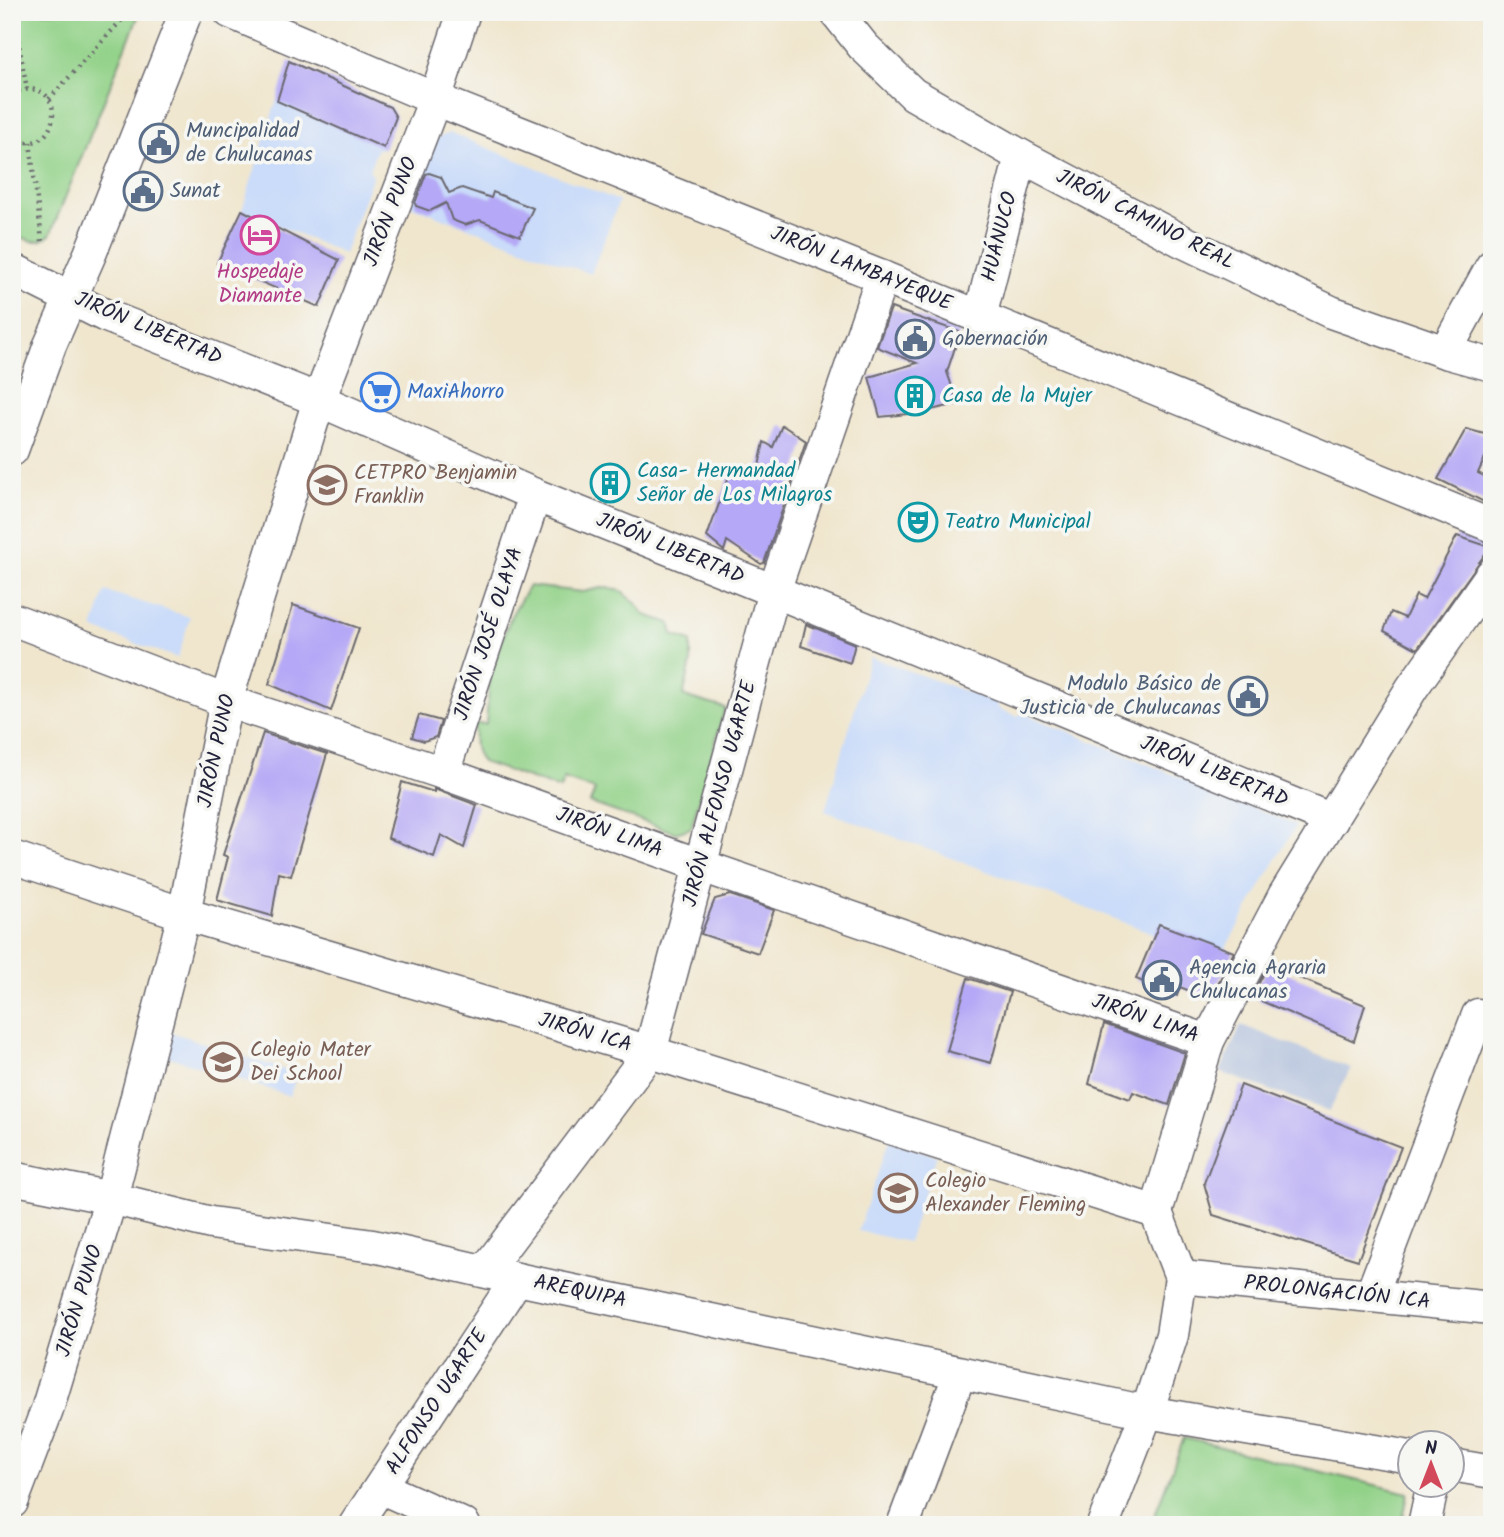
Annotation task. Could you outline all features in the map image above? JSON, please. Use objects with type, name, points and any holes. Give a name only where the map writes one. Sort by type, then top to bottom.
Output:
[{"type":"street","points":[[12,450],[50,345],[90,254],[186,12]]},
{"type":"street","name":"JIRÓN LAMBAYEQUE","points":[[230,12],[435,99],[882,277],[1492,526]]},
{"type":"street","name":"JIRÓN PUNO","points":[[12,1502],[47,1410],[111,1198],[184,914],[226,701],[319,400],[435,99],[464,12]]},
{"type":"street","name":"JIRÓN CAMINO REAL","points":[[836,12],[863,46],[914,94],[1021,156],[1182,241],[1331,312],[1445,352],[1492,365]]},
{"type":"street","name":"HUÁNUCO","points":[[979,317],[1021,156]]},
{"type":"street","points":[[1445,352],[1492,266]]},
{"type":"street","name":"JIRÓN LIBERTAD","points":[[12,269],[71,296],[104,315],[319,400],[535,495],[1332,820]]},
{"type":"street","name":"JIRÓN ALFONSO UGARTE","points":[[485,1271],[650,1052],[774,591],[882,277]]},
{"type":"street","name":"JIRÓN JOSÉ OLAYA","points":[[443,773],[535,495]]},
{"type":"street","points":[[1103,1525],[1147,1412],[1172,1335],[1181,1277],[1156,1212],[1208,1041],[1284,896],[1412,688],[1492,574]]},
{"type":"street","name":"JIRÓN LIMA","points":[[12,619],[226,701],[443,773],[702,866],[1208,1041]]},
{"type":"street","name":"JIRÓN ICA","points":[[12,857],[184,914],[650,1052],[1156,1212]]},
{"type":"street","points":[[1371,1296],[1478,1015]]},
{"type":"street","name":"AREQUIPA","points":[[12,1178],[111,1198],[211,1223],[373,1246],[1147,1412],[1396,1455]]},
{"type":"street","name":"PROLONGACIÓN ICA","points":[[1181,1277],[1492,1308]]},
{"type":"street","name":"ALFONSO UGARTE","points":[[355,1525],[382,1488],[517,1279]]},
{"type":"street","points":[[903,1525],[960,1373]]},
{"type":"street","points":[[1466,1468],[1492,1472]]},
{"type":"street","points":[[382,1488],[464,1525]]},
{"type":"street","points":[[1424,1525],[1430,1498]]},
{"type":"path","points":[[13,12],[27,89]]},
{"type":"path","points":[[49,99],[129,12]]},
{"type":"path","points":[[12,93],[27,89],[39,91],[49,99],[55,112],[52,126],[43,137],[30,142],[12,137]]},
{"type":"path","points":[[30,142],[42,241]]},
{"type":"shaded area","points":[[289,61],[390,107],[396,117],[384,148],[377,149],[369,170],[373,175],[344,254],[242,210]]},
{"type":"shaded area","points":[[451,133],[619,201],[591,274],[403,203],[428,140]]},
{"type":"shaded area","points":[[105,591],[190,617],[178,658],[93,629]]},
{"type":"shaded area","points":[[870,657],[996,702],[999,709],[1017,716],[1023,713],[1296,825],[1220,958],[825,811]]},
{"type":"shaded area","points":[[1241,1025],[1351,1068],[1329,1111],[1220,1072]]},
{"type":"shaded area","name":"Colegio Mater Dei School","points":[[156,1027],[297,1074],[290,1096],[148,1050]]},
{"type":"shaded area","name":"Colegio Alexander Fleming","points":[[889,1140],[937,1156],[908,1242],[858,1231]]},
{"type":"green space","points":[[12,12],[140,12],[50,235],[36,241],[12,233]]},
{"type":"green space","points":[[529,586],[583,592],[601,588],[618,589],[635,602],[645,615],[670,623],[673,635],[691,641],[691,663],[683,696],[725,708],[691,828],[676,833],[590,803],[595,790],[564,779],[560,789],[482,762],[479,758],[475,744],[475,724],[486,724],[490,675],[511,616]]},
{"type":"green space","points":[[1184,1438],[1396,1490],[1396,1498],[1407,1498],[1402,1525],[1151,1525]]},
{"type":"building","points":[[289,61],[390,107],[396,117],[384,148],[277,101]]},
{"type":"building","points":[[426,174],[441,177],[449,193],[462,188],[491,198],[493,192],[533,208],[520,236],[480,220],[465,225],[452,220],[446,203],[430,211],[416,206]]},
{"type":"building","name":"Hospedaje Diamante","points":[[242,210],[339,260],[319,307],[217,263]]},
{"type":"building","points":[[891,308],[960,332],[947,372],[958,404],[917,413],[880,417],[869,377],[917,363],[877,347]]},
{"type":"building","points":[[782,425],[806,441],[764,563],[761,564],[727,541],[724,551],[707,537],[732,468],[758,471],[764,442],[773,447]]},
{"type":"building","points":[[1466,429],[1492,436],[1492,442],[1478,473],[1492,480],[1492,506],[1438,479]]},
{"type":"building","points":[[1457,536],[1490,547],[1417,649],[1384,631],[1391,612],[1405,618],[1416,595],[1424,599]]},
{"type":"building","points":[[293,605],[359,628],[331,711],[269,684]]},
{"type":"building","points":[[806,624],[855,644],[850,663],[801,646]]},
{"type":"building","points":[[419,715],[441,721],[436,737],[424,741],[412,737]]},
{"type":"building","points":[[263,733],[327,754],[291,876],[279,873],[272,916],[217,900],[228,857],[223,855]]},
{"type":"building","points":[[402,782],[434,792],[434,789],[477,805],[464,848],[441,835],[434,857],[388,838]]},
{"type":"building","points":[[730,895],[774,910],[758,953],[701,934],[715,899]]},
{"type":"building","points":[[1159,924],[1234,952],[1210,999],[1180,987],[1177,996],[1136,979]]},
{"type":"building","points":[[1268,965],[1365,1005],[1354,1041],[1252,997]]},
{"type":"building","points":[[968,978],[1010,992],[991,1063],[947,1051]]},
{"type":"building","points":[[1104,1024],[1185,1053],[1169,1105],[1133,1092],[1130,1099],[1089,1084]]},
{"type":"building","points":[[1241,1085],[1401,1147],[1358,1260],[1213,1215],[1204,1183]]},
{"type":"place","name":"Muncipalidad de Chulucanas","points":[[159,143]]},
{"type":"place","name":"Sunat","points":[[143,191]]},
{"type":"place","name":"Hospedaje Diamante","points":[[260,235]]},
{"type":"place","name":"Gobernación","points":[[915,339]]},
{"type":"place","name":"MaxiAhorro","points":[[380,392]]},
{"type":"place","name":"Casa de la Mujer","points":[[915,396]]},
{"type":"place","name":"Casa- Hermandad Señor de Los Milagros","points":[[610,483]]},
{"type":"place","name":"CETPRO Benjamin Franklin","points":[[327,485]]},
{"type":"place","name":"Teatro Municipal","points":[[918,522]]},
{"type":"place","name":"Modulo Básico de Justicia de Chulucanas","points":[[1248,696]]},
{"type":"place","name":"Agencia Agraria Chulucanas","points":[[1162,980]]},
{"type":"place","name":"Colegio Mater Dei School","points":[[223,1062]]},
{"type":"place","name":"Colegio Alexander Fleming","points":[[898,1193]]}]
